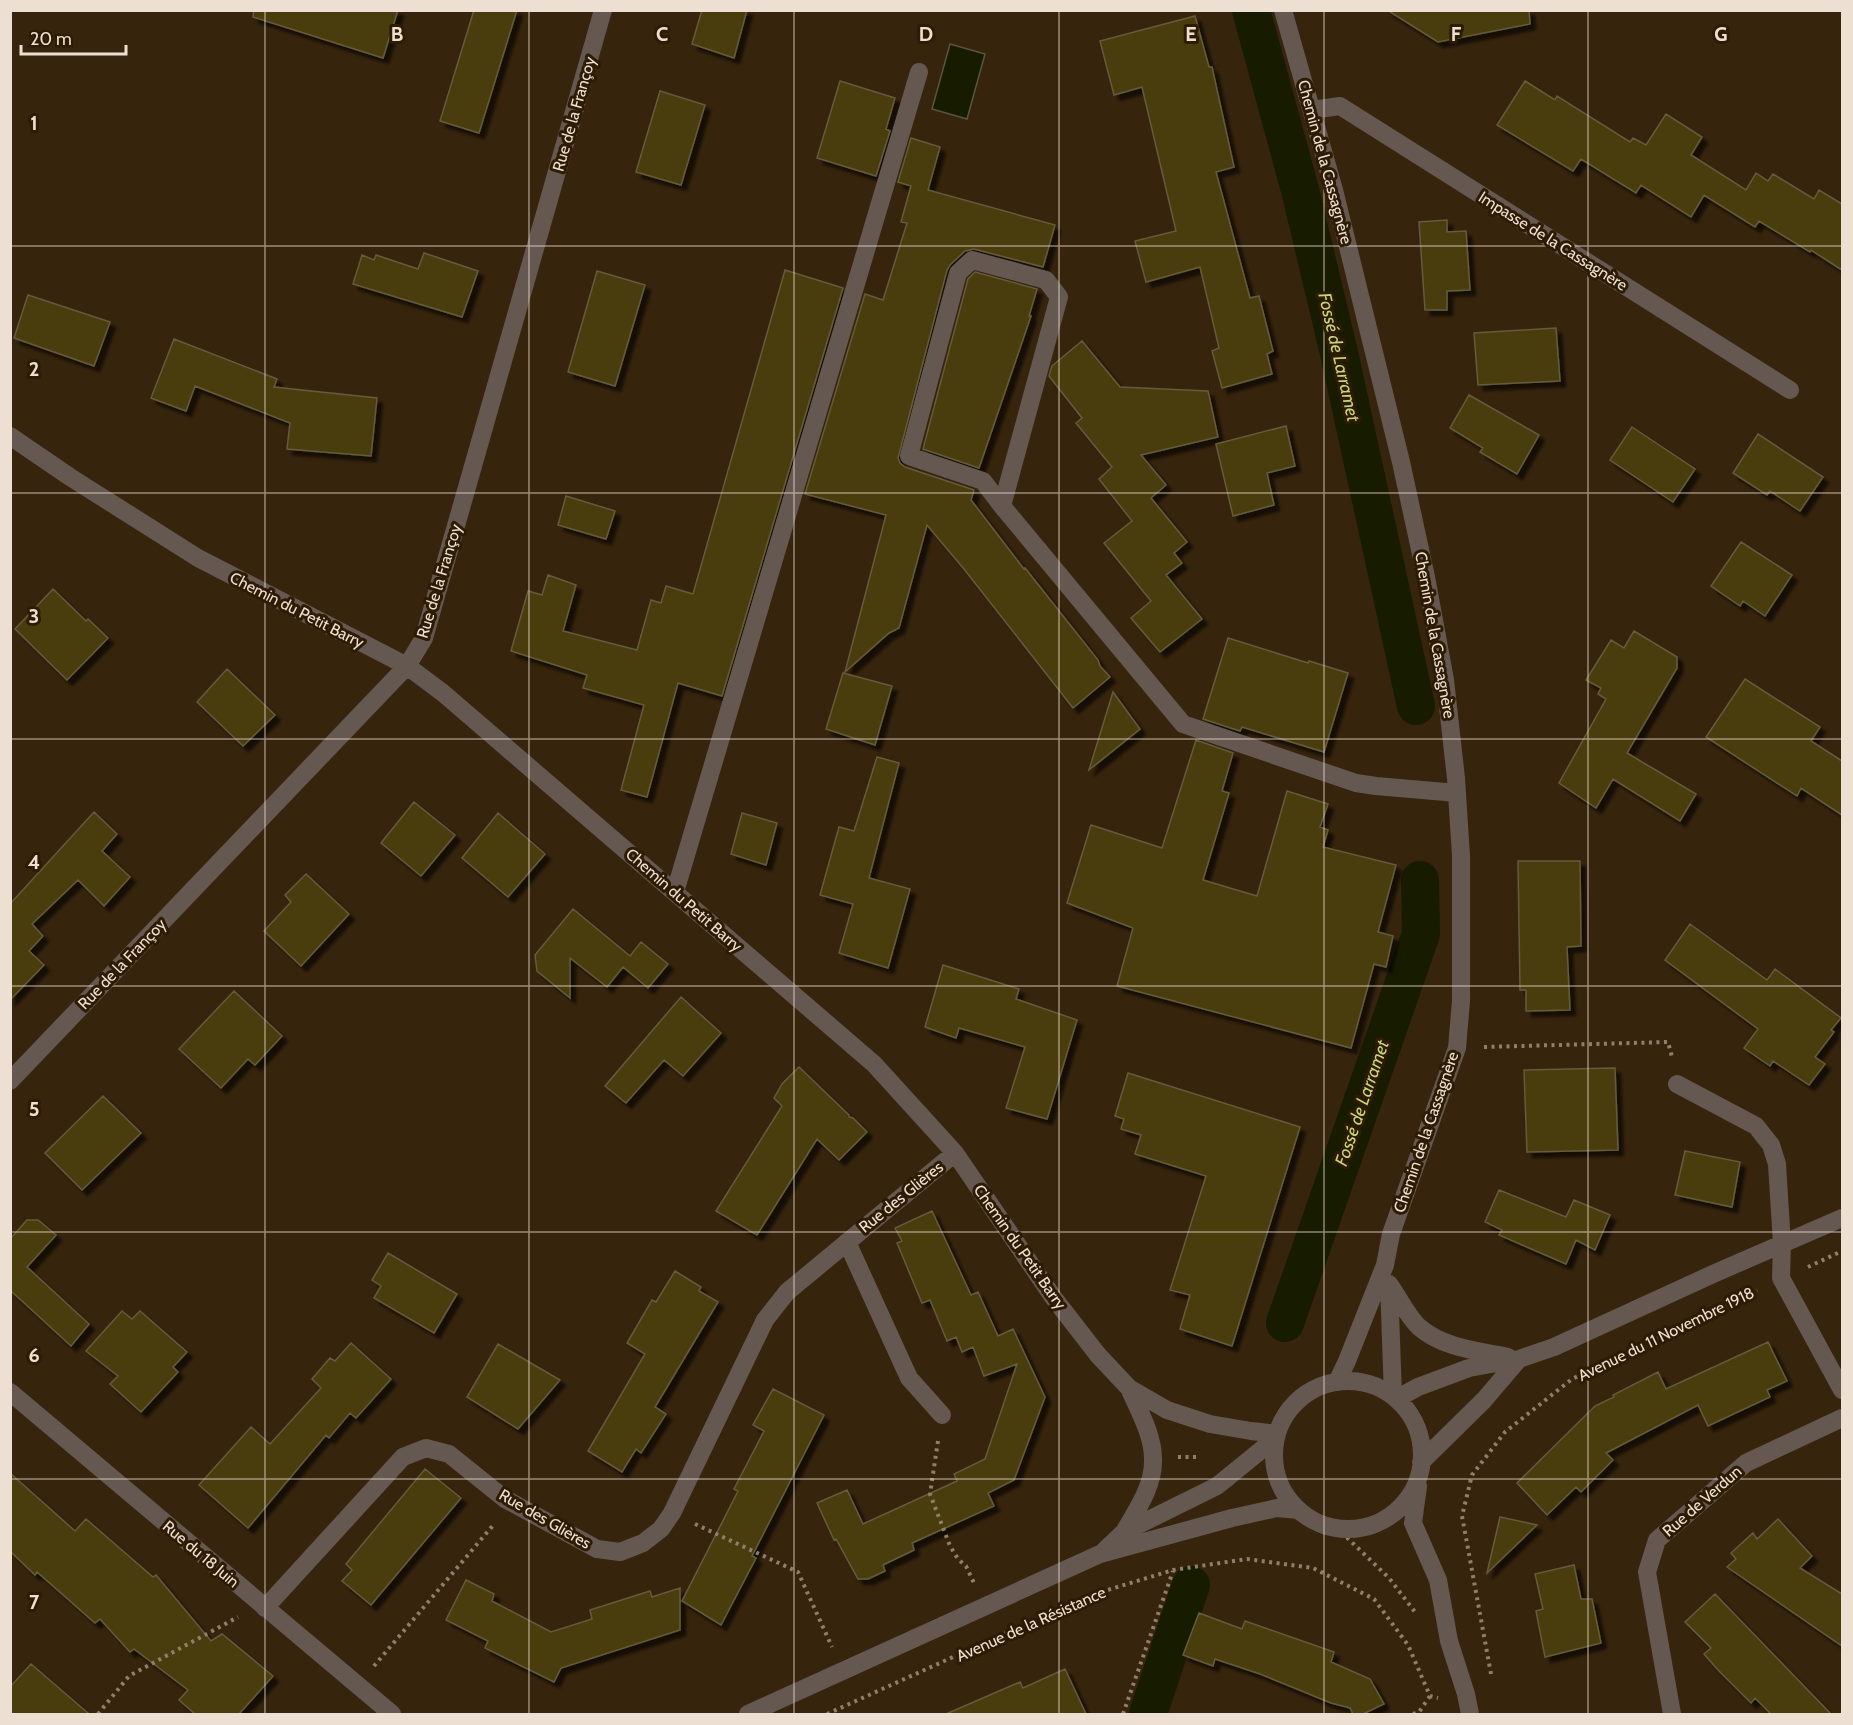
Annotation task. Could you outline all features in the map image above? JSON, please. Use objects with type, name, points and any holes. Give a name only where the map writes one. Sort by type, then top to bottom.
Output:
[{"type":"street","name":"Rue de la Françoy","points":[[10,1081],[407,666],[424,638],[603,10]]},
{"type":"street","name":"Chemin de la Cassagnère","points":[[1283,10],[1334,190],[1401,462],[1445,680],[1457,793],[1461,856],[1461,1001],[1457,1048],[1390,1234],[1385,1265]]},
{"type":"street","points":[[675,892],[919,72]]},
{"type":"street","name":"Impasse de la Cassagnère","points":[[1312,110],[1340,106],[1790,390]]},
{"type":"street","points":[[1002,506],[1059,297],[1046,280],[972,260],[958,273],[909,456],[983,482],[1002,506],[1183,724],[1356,783],[1457,793]]},
{"type":"street","name":"Chemin du Petit Barry","points":[[10,436],[198,558],[407,666],[443,693],[874,1064],[955,1153],[1053,1297],[1098,1355],[1129,1388],[1167,1410],[1210,1424],[1277,1436]]},
{"type":"street","points":[[1677,1084],[1756,1126],[1771,1145],[1777,1164],[1782,1244],[1781,1278],[1842,1390]]},
{"type":"street","name":"Rue des Glières","points":[[265,1608],[403,1457],[426,1448],[449,1454],[505,1499],[597,1549],[620,1551],[643,1543],[661,1529],[672,1513],[765,1320],[787,1292],[955,1153]]},
{"type":"street","name":"Avenue du 11 Novembre 1918","points":[[1395,1397],[1469,1368],[1519,1359],[1554,1347],[1842,1218]]},
{"type":"street","name":"Rue des Glières","points":[[847,1242],[909,1378],[942,1415]]},
{"type":"street","points":[[1385,1265],[1389,1284],[1395,1397]]},
{"type":"street","points":[[1337,1382],[1385,1265]]},
{"type":"street","points":[[1389,1284],[1417,1325],[1432,1336],[1464,1348],[1519,1359],[1420,1468],[1409,1496],[1394,1512],[1381,1521],[1351,1528],[1336,1527],[1316,1521],[1299,1509],[1284,1492],[1276,1472],[1274,1449],[1281,1423],[1295,1403],[1314,1389],[1337,1382],[1361,1382],[1395,1397],[1412,1417],[1422,1450],[1420,1468],[1413,1523],[1438,1580],[1449,1641],[1470,1714]]},
{"type":"street","points":[[1124,1532],[1143,1499],[1152,1470],[1153,1457],[1148,1434],[1129,1388]]},
{"type":"street","name":"Rue du 18 Juin","points":[[10,1392],[392,1714]]},
{"type":"street","name":"Rue de Verdun","points":[[1672,1714],[1647,1572],[1658,1540],[1746,1463],[1842,1418]]},
{"type":"street","points":[[1100,1554],[1124,1532],[1216,1486],[1277,1436]]},
{"type":"street","points":[[748,1714],[1100,1554],[1277,1508],[1299,1509]]},
{"type":"path","points":[[1457,1048],[1668,1042],[1677,1084]]},
{"type":"path","name":"Avenue du 11 Novembre 1918","points":[[1466,1694],[1487,1687],[1491,1674],[1462,1516],[1472,1475],[1505,1432],[1572,1379],[1842,1251]]},
{"type":"path","points":[[942,1415],[930,1494],[950,1546],[966,1566],[984,1606],[982,1629],[989,1642]]},
{"type":"path","points":[[672,1513],[798,1572],[843,1671]]},
{"type":"path","points":[[374,1667],[498,1519]]},
{"type":"path","points":[[1336,1527],[1389,1578],[1426,1626],[1449,1641]]},
{"type":"path","name":"Avenue de la Résistance","points":[[827,1714],[1088,1596],[1173,1570],[1248,1559],[1313,1568],[1374,1599],[1408,1646],[1430,1696]]},
{"type":"path","points":[[1123,1714],[1173,1570]]},
{"type":"path","points":[[98,1714],[129,1676],[238,1617],[265,1608]]},
{"type":"path","points":[[1413,1714],[1419,1712],[1430,1696],[1441,1699],[1466,1694]]},
{"type":"shaded area","points":[[950,44],[985,54],[967,119],[932,109]]},
{"type":"building","points":[[254,10],[398,10],[383,58],[253,17]]},
{"type":"building","points":[[474,10],[517,10],[479,133],[440,121]]},
{"type":"building","points":[[702,10],[747,10],[734,58],[692,44]]},
{"type":"building","points":[[1387,10],[1529,10],[1530,24],[1438,42]]},
{"type":"building","points":[[1195,16],[1209,67],[1212,67],[1234,167],[1216,172],[1250,298],[1259,296],[1273,351],[1267,354],[1272,374],[1222,388],[1212,351],[1219,348],[1200,267],[1146,282],[1135,241],[1176,231],[1142,87],[1114,95],[1100,41]]},
{"type":"building","points":[[840,81],[895,98],[886,129],[890,131],[876,176],[817,158]]},
{"type":"building","points":[[1525,81],[1555,100],[1557,96],[1630,142],[1633,138],[1646,145],[1666,114],[1702,137],[1691,155],[1746,190],[1756,173],[1768,181],[1773,174],[1814,199],[1819,190],[1842,204],[1842,270],[1759,221],[1755,227],[1704,195],[1691,217],[1641,185],[1636,193],[1581,159],[1573,171],[1497,125]]},
{"type":"building","points":[[660,91],[705,105],[681,185],[636,172]]},
{"type":"building","points":[[911,138],[940,147],[928,190],[1055,225],[1043,267],[974,249],[965,251],[950,265],[898,458],[905,467],[974,490],[971,500],[1110,677],[1073,708],[927,525],[899,628],[889,633],[845,672],[886,515],[805,494],[865,294],[883,300],[907,223],[901,222],[911,186],[898,182]]},
{"type":"building","points":[[1447,220],[1447,232],[1466,231],[1470,290],[1447,291],[1447,310],[1425,310],[1419,222]]},
{"type":"building","points":[[424,253],[478,271],[462,317],[353,284],[362,255],[374,260],[376,255],[418,269]]},
{"type":"building","points":[[785,270],[843,288],[722,696],[678,683],[647,797],[621,790],[644,705],[583,688],[587,675],[511,651],[528,591],[542,595],[548,575],[576,585],[563,631],[637,650],[651,600],[661,603],[666,586],[693,594]]},
{"type":"building","points":[[597,271],[645,285],[615,386],[568,372]]},
{"type":"building","points":[[975,272],[1037,289],[1029,316],[1031,316],[979,468],[923,449],[968,279]]},
{"type":"building","points":[[28,295],[110,322],[94,366],[14,338]]},
{"type":"building","points":[[1556,328],[1560,381],[1478,385],[1474,333]]},
{"type":"building","points":[[174,339],[277,379],[274,387],[377,398],[371,456],[287,449],[290,423],[195,386],[186,411],[151,398]]},
{"type":"building","points":[[1082,341],[1120,387],[1208,391],[1218,437],[1141,455],[1166,485],[1151,498],[1187,542],[1174,553],[1182,563],[1166,575],[1202,619],[1160,652],[1131,618],[1151,601],[1104,543],[1132,521],[1099,479],[1112,467],[1076,423],[1082,418],[1049,376],[1052,366]]},
{"type":"building","points":[[1469,395],[1539,435],[1517,474],[1480,452],[1483,448],[1450,428]]},
{"type":"building","points":[[1286,426],[1295,466],[1267,473],[1274,505],[1233,516],[1216,444]]},
{"type":"building","points":[[1632,427],[1695,469],[1673,502],[1610,460]]},
{"type":"building","points":[[1758,434],[1823,477],[1800,511],[1770,491],[1767,495],[1733,473]]},
{"type":"building","points":[[566,496],[615,511],[606,539],[558,525]]},
{"type":"building","points":[[1741,542],[1792,575],[1765,616],[1743,601],[1740,606],[1711,586]]},
{"type":"building","points":[[53,589],[86,621],[88,619],[108,638],[67,680],[15,629]]},
{"type":"building","points":[[1634,631],[1677,657],[1677,668],[1627,753],[1696,794],[1680,821],[1613,779],[1596,808],[1559,783],[1606,699],[1598,694],[1601,688],[1586,680],[1611,640],[1624,648]]},
{"type":"building","points":[[1228,638],[1348,673],[1324,752],[1242,727],[1240,731],[1203,719]]},
{"type":"building","points":[[227,669],[275,715],[243,746],[197,702]]},
{"type":"building","points":[[843,673],[892,686],[875,745],[826,729]]},
{"type":"building","points":[[1745,679],[1820,727],[1811,741],[1842,761],[1842,815],[1801,788],[1797,796],[1706,737]]},
{"type":"building","points":[[1113,692],[1140,729],[1089,770]]},
{"type":"building","points":[[1196,740],[1233,753],[1222,791],[1229,793],[1203,880],[1257,896],[1287,791],[1328,804],[1320,827],[1328,830],[1323,847],[1396,865],[1378,932],[1393,936],[1386,967],[1374,964],[1351,1048],[1117,986],[1133,928],[1067,903],[1091,825],[1162,848]]},
{"type":"building","points":[[877,757],[899,763],[869,878],[910,889],[888,968],[839,953],[853,904],[820,895],[839,827],[854,831]]},
{"type":"building","points":[[414,802],[455,835],[421,876],[381,843]]},
{"type":"building","points":[[94,812],[117,834],[102,851],[130,877],[104,906],[78,880],[32,924],[43,936],[29,951],[44,965],[10,1000],[10,904]]},
{"type":"building","points":[[498,813],[545,854],[508,897],[462,858]]},
{"type":"building","points":[[742,813],[777,823],[766,865],[731,854]]},
{"type":"building","points":[[1518,861],[1580,861],[1581,946],[1567,947],[1570,1010],[1526,1011],[1526,990],[1520,990]]},
{"type":"building","points":[[306,874],[349,914],[301,966],[264,931],[291,902],[285,895]]},
{"type":"building","points":[[573,909],[630,956],[641,942],[668,964],[648,988],[623,967],[607,987],[570,958],[570,998],[537,971],[535,955]]},
{"type":"building","points":[[1690,924],[1767,980],[1775,969],[1841,1018],[1831,1030],[1834,1032],[1815,1057],[1825,1064],[1809,1085],[1773,1061],[1770,1066],[1744,1048],[1758,1029],[1665,960]]},
{"type":"building","points":[[943,965],[1019,989],[1016,999],[1077,1020],[1047,1119],[1006,1108],[1025,1047],[959,1028],[956,1038],[925,1027]]},
{"type":"building","points":[[234,991],[282,1036],[255,1065],[248,1059],[221,1088],[179,1049]]},
{"type":"building","points":[[681,997],[721,1033],[683,1076],[664,1060],[626,1103],[605,1086]]},
{"type":"building","points":[[799,1067],[867,1132],[839,1160],[817,1139],[757,1235],[716,1211],[782,1106],[774,1098],[782,1084]]},
{"type":"building","points":[[1615,1068],[1618,1150],[1527,1152],[1524,1070]]},
{"type":"building","points":[[1128,1073],[1300,1127],[1232,1346],[1180,1329],[1190,1295],[1170,1290],[1206,1176],[1135,1154],[1141,1135],[1121,1129],[1124,1119],[1115,1116]]},
{"type":"building","points":[[103,1096],[141,1133],[82,1190],[45,1153]]},
{"type":"building","points":[[1685,1151],[1740,1162],[1732,1207],[1675,1195]]},
{"type":"building","points":[[1499,1190],[1566,1217],[1574,1200],[1610,1215],[1595,1250],[1576,1240],[1566,1264],[1499,1235],[1502,1230],[1485,1222]]},
{"type":"building","points":[[932,1211],[971,1295],[978,1292],[998,1336],[1013,1329],[1045,1397],[1014,1480],[988,1493],[994,1506],[912,1543],[914,1550],[883,1565],[885,1571],[868,1579],[858,1579],[836,1539],[834,1540],[817,1503],[847,1490],[863,1524],[957,1481],[954,1474],[985,1459],[1017,1364],[984,1376],[973,1347],[962,1352],[956,1337],[947,1341],[930,1300],[922,1303],[897,1243],[902,1241],[895,1228]]},
{"type":"building","points":[[27,1220],[38,1220],[56,1235],[27,1267],[89,1324],[71,1346],[10,1290],[10,1239]]},
{"type":"building","points":[[388,1253],[457,1294],[434,1333],[374,1298],[381,1286],[372,1280]]},
{"type":"building","points":[[675,1271],[701,1287],[699,1291],[718,1302],[655,1407],[666,1414],[641,1453],[636,1449],[622,1472],[588,1451],[645,1354],[627,1343],[652,1300],[656,1302]]},
{"type":"building","points":[[122,1311],[132,1319],[140,1311],[187,1352],[173,1367],[178,1372],[141,1412],[110,1384],[118,1376],[86,1351]]},
{"type":"building","points":[[1768,1342],[1787,1381],[1767,1390],[1770,1397],[1708,1426],[1698,1405],[1606,1453],[1613,1460],[1581,1492],[1576,1487],[1547,1515],[1517,1483],[1595,1406],[1614,1397],[1613,1395],[1658,1372],[1666,1389]]},
{"type":"building","points":[[351,1343],[391,1379],[356,1418],[350,1413],[329,1438],[326,1435],[248,1528],[199,1485],[251,1427],[270,1444],[321,1388],[312,1379],[330,1358],[335,1361]]},
{"type":"building","points":[[498,1344],[560,1380],[518,1429],[467,1397]]},
{"type":"building","points":[[773,1389],[824,1415],[752,1556],[756,1558],[721,1625],[682,1601],[738,1491],[734,1489],[764,1431],[753,1425]]},
{"type":"building","points":[[425,1469],[461,1498],[371,1605],[342,1581],[352,1570],[346,1564]]},
{"type":"building","points":[[10,1473],[75,1531],[86,1519],[153,1577],[156,1575],[211,1641],[222,1634],[273,1676],[239,1714],[195,1714],[179,1700],[188,1690],[134,1649],[130,1652],[100,1619],[95,1623],[37,1572],[35,1575],[10,1551]]},
{"type":"building","points":[[1500,1517],[1537,1525],[1487,1573]]},
{"type":"building","points":[[1778,1519],[1812,1556],[1800,1568],[1842,1594],[1842,1646],[1727,1567],[1736,1559],[1731,1553],[1753,1533],[1757,1539]]},
{"type":"building","points":[[1574,1565],[1581,1599],[1592,1599],[1601,1643],[1545,1657],[1536,1611],[1543,1609],[1535,1574]]},
{"type":"building","points":[[466,1580],[494,1594],[492,1601],[551,1632],[592,1619],[590,1610],[650,1591],[652,1597],[680,1588],[680,1630],[561,1668],[554,1682],[485,1648],[488,1641],[446,1620]]},
{"type":"building","points":[[1715,1594],[1831,1714],[1771,1714],[1755,1698],[1751,1703],[1719,1671],[1704,1654],[1711,1648],[1685,1622]]},
{"type":"building","points":[[1199,1613],[1242,1629],[1245,1621],[1334,1652],[1331,1662],[1370,1679],[1384,1704],[1363,1714],[1353,1714],[1350,1708],[1331,1703],[1260,1674],[1215,1659],[1213,1666],[1183,1655]]},
{"type":"building","points":[[31,1664],[89,1714],[10,1714],[10,1687]]},
{"type":"building","points":[[1065,1669],[1086,1714],[946,1714],[1020,1682],[1023,1688]]},
{"type":"waterway","name":"Fossé de Larramet","points":[[1251,10],[1300,190],[1339,353],[1416,706]]},
{"type":"waterway","name":"Fossé de Larramet","points":[[1285,1323],[1421,934],[1420,880]]},
{"type":"waterway","name":"Fossé de Larramet","points":[[1148,1714],[1191,1585]]}]
